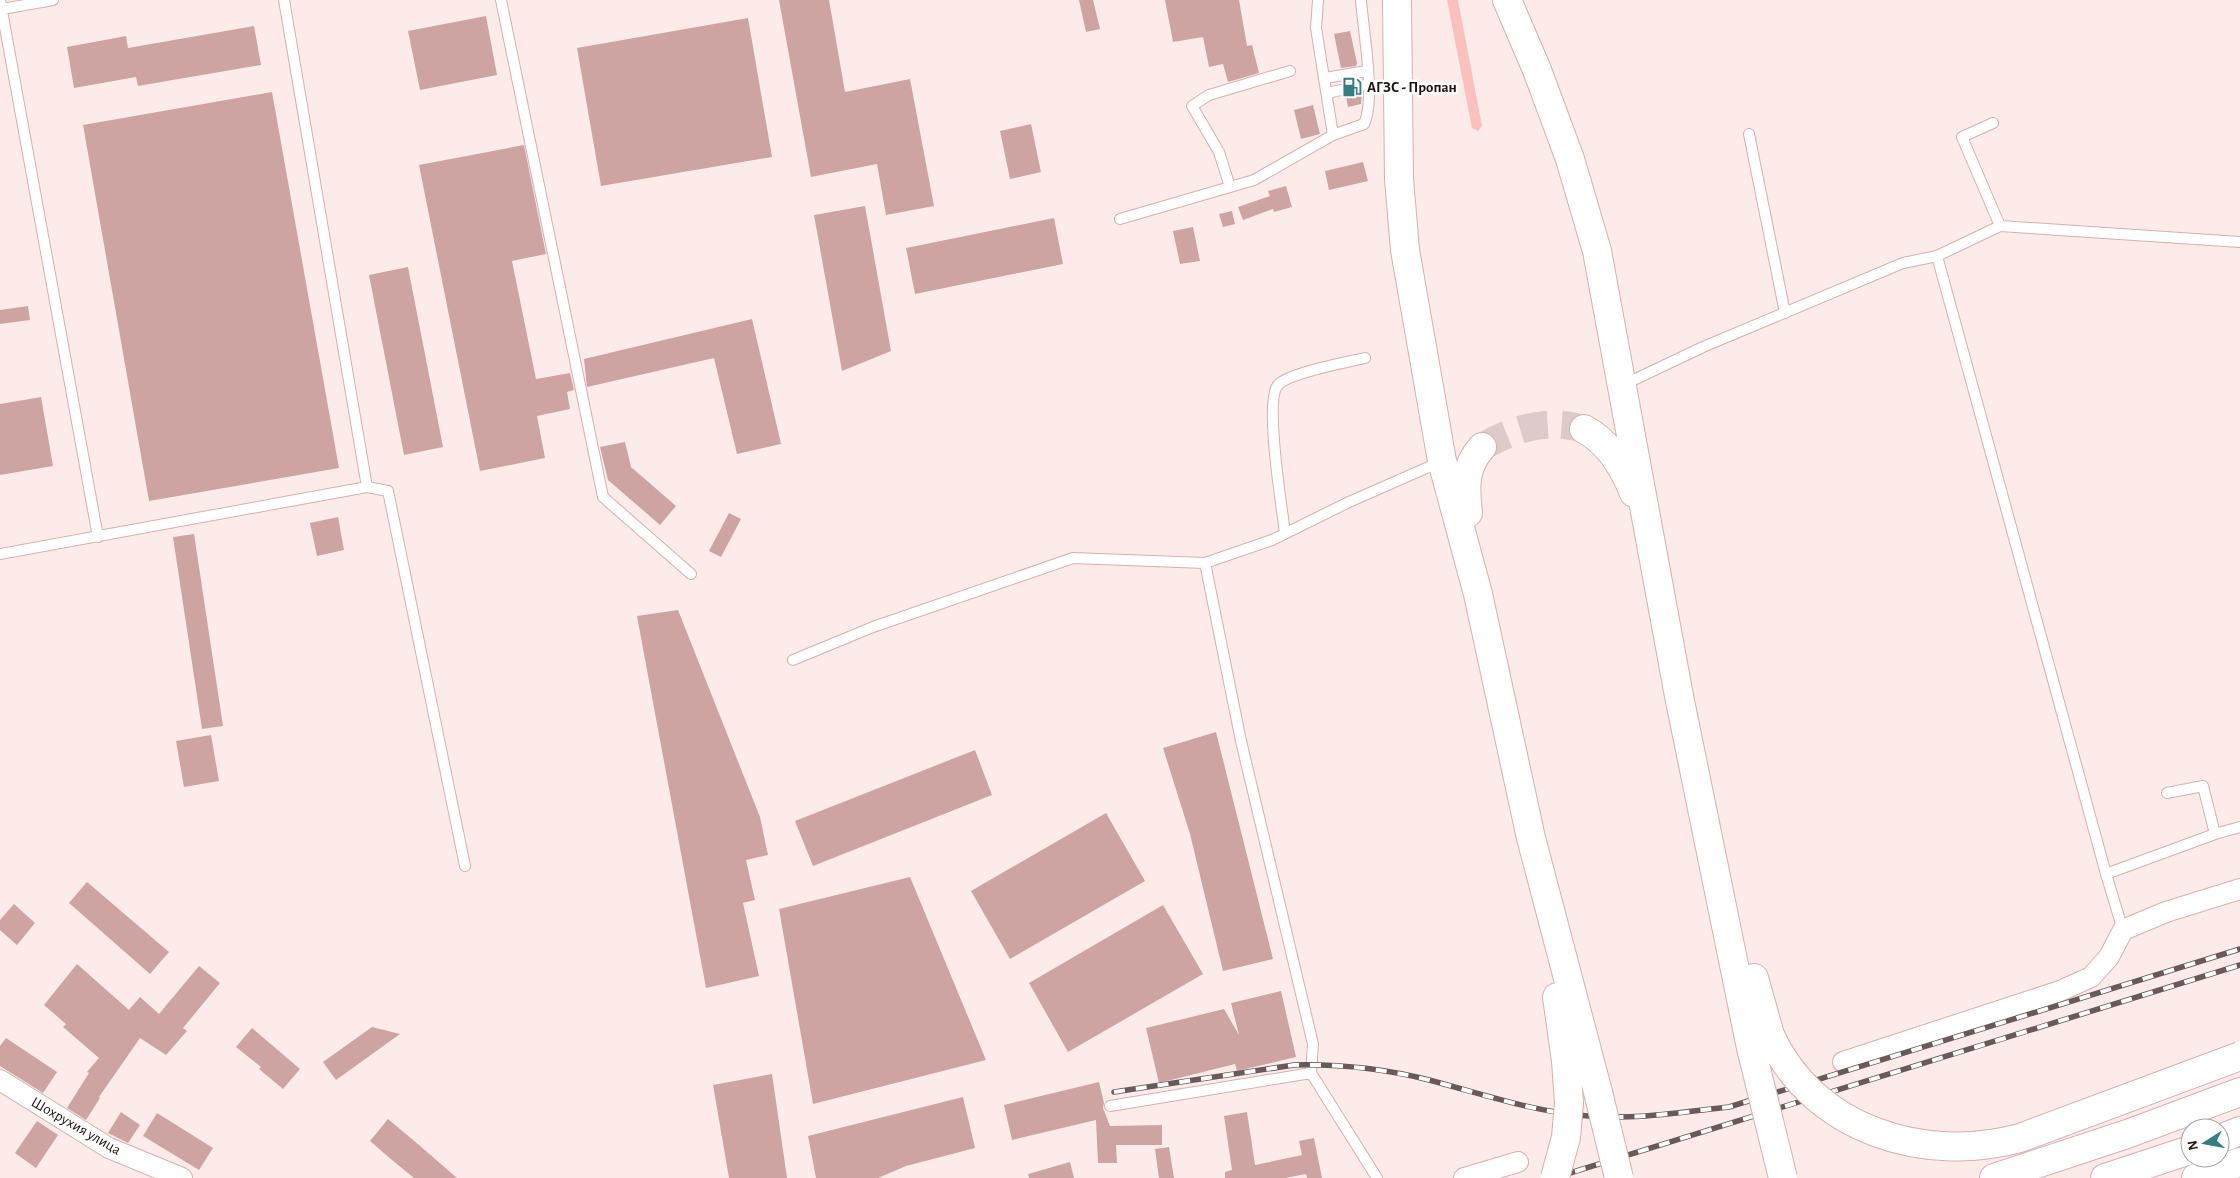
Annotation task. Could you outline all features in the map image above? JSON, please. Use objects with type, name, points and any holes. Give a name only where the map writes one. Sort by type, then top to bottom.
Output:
[{"type":"main road","points":[[1397,0],[1399,179],[1405,241],[1442,461],[1478,594],[1531,838],[1619,1178]]},
{"type":"main road","points":[[1507,0],[1537,70],[1570,159],[1585,205],[1597,252],[1679,696],[1760,1042],[1783,1178]]},
{"type":"main road","points":[[1584,429],[1599,438],[1619,463],[1628,479],[1649,532]]},
{"type":"main road","points":[[1478,594],[1466,488],[1468,469],[1482,447]]},
{"type":"main road","points":[[1531,838],[1562,1031],[1569,1103],[1566,1137],[1556,1178]]},
{"type":"main road","points":[[1760,1042],[1781,1058],[1796,1078],[1815,1097],[1838,1114],[1888,1138],[1916,1144],[1955,1148],[1993,1144],[2020,1138],[2240,1056]]},
{"type":"main road","points":[[1994,1178],[2128,1134],[2240,1092]]},
{"type":"main road","points":[[2105,1178],[2180,1153]]},
{"type":"main road","points":[[2196,1178],[2240,1162]]},
{"type":"street","points":[[1843,1062],[2060,991],[2091,977],[2109,957],[2123,930],[2166,912],[2240,889]]},
{"type":"street","name":"Шохрухия улица","points":[[0,1080],[109,1148],[182,1178]]},
{"type":"street","points":[[1464,1178],[1518,1162]]},
{"type":"lane","points":[[53,0],[1,4],[98,536]]},
{"type":"lane","points":[[284,0],[367,487]]},
{"type":"lane","points":[[501,0],[603,496],[691,574]]},
{"type":"lane","points":[[1318,0],[1316,28],[1333,135]]},
{"type":"lane","points":[[1120,219],[1254,180],[1333,135],[1364,124],[1368,110],[1369,84],[1361,0]]},
{"type":"lane","points":[[1230,187],[1219,152],[1192,106],[1208,95],[1290,71]]},
{"type":"lane","points":[[1325,78],[1367,71]]},
{"type":"lane","points":[[1327,93],[1369,84]]},
{"type":"lane","points":[[1993,123],[1962,137],[2000,226]]},
{"type":"lane","points":[[1749,134],[1785,313]]},
{"type":"lane","points":[[1622,385],[1703,348],[1904,263],[1937,256],[2000,226],[2240,242]]},
{"type":"lane","points":[[1937,256],[2123,930]]},
{"type":"lane","points":[[1285,533],[1273,426],[1272,400],[1277,385],[1290,376],[1366,358]]},
{"type":"lane","points":[[793,660],[873,626],[1073,558],[1205,563],[1272,540],[1350,502],[1442,461]]},
{"type":"lane","points":[[0,554],[367,487],[388,491],[465,866]]},
{"type":"lane","points":[[1205,563],[1241,742],[1313,1044],[1311,1073],[1377,1178]]},
{"type":"lane","points":[[2167,793],[2203,786],[2215,834]]},
{"type":"lane","points":[[2106,874],[2215,834],[2240,827]]},
{"type":"lane","points":[[1110,1106],[1311,1073]]},
{"type":"shaded area","points":[[1447,0],[1458,0],[1482,126],[1478,131],[1472,128]]},
{"type":"building","points":[[779,0],[829,0],[845,92],[910,79],[934,206],[886,215],[877,164],[811,177]]},
{"type":"building","points":[[1079,0],[1093,0],[1100,29],[1086,32]]},
{"type":"building","points":[[1165,0],[1239,0],[1247,46],[1252,45],[1259,73],[1228,82],[1223,64],[1209,67],[1203,37],[1173,42]]},
{"type":"building","points":[[486,16],[497,75],[420,90],[408,31]]},
{"type":"building","points":[[748,18],[772,157],[601,186],[577,48]]},
{"type":"building","points":[[254,26],[261,65],[138,86],[136,77],[74,88],[67,47],[126,36],[128,48]]},
{"type":"building","points":[[1350,31],[1357,63],[1356,66],[1341,68],[1334,34]]},
{"type":"building","points":[[272,92],[339,468],[149,501],[83,125]]},
{"type":"building","points":[[1362,93],[1361,104],[1348,107],[1346,96]]},
{"type":"building","points":[[1313,105],[1320,134],[1301,139],[1294,110]]},
{"type":"building","points":[[1031,124],[1041,172],[1010,179],[1000,131]]},
{"type":"building","points":[[524,145],[546,254],[512,261],[536,379],[570,373],[574,390],[567,392],[570,409],[537,416],[545,458],[480,471],[419,165]]},
{"type":"building","points":[[1363,162],[1368,181],[1329,190],[1325,171]]},
{"type":"building","points":[[1286,186],[1292,207],[1274,212],[1273,209],[1243,220],[1238,207],[1270,196],[1268,191]]},
{"type":"building","points":[[865,206],[891,351],[842,371],[814,215]]},
{"type":"building","points":[[1232,211],[1235,224],[1223,227],[1219,214]]},
{"type":"building","points":[[1054,218],[1063,264],[915,294],[906,248]]},
{"type":"building","points":[[1193,227],[1200,261],[1180,264],[1173,231]]},
{"type":"building","points":[[408,267],[443,447],[404,455],[369,275]]},
{"type":"building","points":[[28,306],[30,320],[0,324],[0,310]]},
{"type":"building","points":[[752,319],[781,444],[737,454],[714,358],[587,387],[584,359]]},
{"type":"building","points":[[41,397],[53,466],[0,475],[0,404]]},
{"type":"building","points":[[625,442],[631,467],[676,506],[660,525],[608,480],[600,447]]},
{"type":"building","points":[[729,513],[741,519],[721,557],[709,551]]},
{"type":"building","points":[[338,517],[344,550],[317,556],[310,523]]},
{"type":"building","points":[[194,534],[223,726],[202,729],[173,537]]},
{"type":"building","points":[[678,610],[760,817],[768,855],[746,860],[755,900],[743,903],[759,976],[706,988],[637,616]]},
{"type":"building","points":[[1216,732],[1273,959],[1223,971],[1190,834],[1163,748]]},
{"type":"building","points":[[211,735],[219,781],[184,787],[176,741]]},
{"type":"building","points":[[975,750],[992,795],[813,866],[795,821]]},
{"type":"building","points":[[1106,813],[1145,881],[1010,959],[971,891]]},
{"type":"building","points":[[910,877],[986,1060],[813,1104],[779,909]]},
{"type":"building","points":[[87,882],[169,952],[150,974],[69,903]]},
{"type":"building","points":[[14,904],[35,923],[17,945],[0,930],[0,920]]},
{"type":"building","points":[[1163,905],[1203,974],[1068,1052],[1029,983]]},
{"type":"building","points":[[77,964],[129,1010],[140,997],[159,1014],[199,966],[220,983],[183,1028],[187,1031],[166,1055],[140,1038],[99,1097],[86,1120],[67,1108],[89,1073],[87,1072],[99,1058],[63,1027],[66,1024],[44,1005]]},
{"type":"building","points":[[1281,991],[1296,1057],[1237,1071],[1235,1064],[1159,1083],[1146,1028],[1224,1009],[1239,1035],[1231,1003]]},
{"type":"building","points":[[372,1027],[400,1034],[336,1080],[323,1062]]},
{"type":"building","points":[[252,1028],[300,1069],[283,1089],[259,1069],[261,1067],[236,1047]]},
{"type":"building","points":[[6,1038],[57,1072],[43,1093],[0,1066],[0,1046]]},
{"type":"building","points":[[772,1074],[787,1178],[729,1178],[713,1085]]},
{"type":"building","points":[[1099,1082],[1104,1103],[1103,1108],[1110,1126],[1162,1125],[1162,1145],[1116,1145],[1117,1163],[1098,1163],[1096,1120],[1012,1140],[1004,1105]]},
{"type":"building","points":[[963,1097],[975,1148],[906,1166],[878,1178],[816,1178],[808,1136]]},
{"type":"building","points":[[121,1112],[140,1125],[128,1143],[108,1133]]},
{"type":"building","points":[[1247,1112],[1255,1165],[1302,1155],[1299,1141],[1314,1138],[1322,1178],[1307,1178],[1306,1174],[1285,1178],[1225,1178],[1225,1172],[1232,1170],[1224,1116]]},
{"type":"building","points":[[157,1113],[213,1148],[199,1170],[143,1136]]},
{"type":"building","points":[[388,1119],[457,1178],[414,1178],[392,1160],[370,1141]]},
{"type":"building","points":[[37,1121],[58,1135],[36,1168],[15,1153]]},
{"type":"building","points":[[1169,1147],[1174,1178],[1159,1178],[1155,1149]]},
{"type":"building","points":[[1070,1162],[1074,1178],[1029,1178],[1028,1174]]},
{"type":"tunnel","points":[[1482,447],[1494,440],[1532,427],[1558,424],[1584,429]]},
{"type":"railway","points":[[1114,1092],[1294,1065],[1311,1065],[1345,1066],[1396,1073],[1528,1107],[1568,1114],[1623,1117],[1729,1107],[2240,949]]},
{"type":"railway","points":[[1554,1178],[2240,965]]},
{"type":"place","name":"АГЗС - Пропан","points":[[1352,87]]}]
